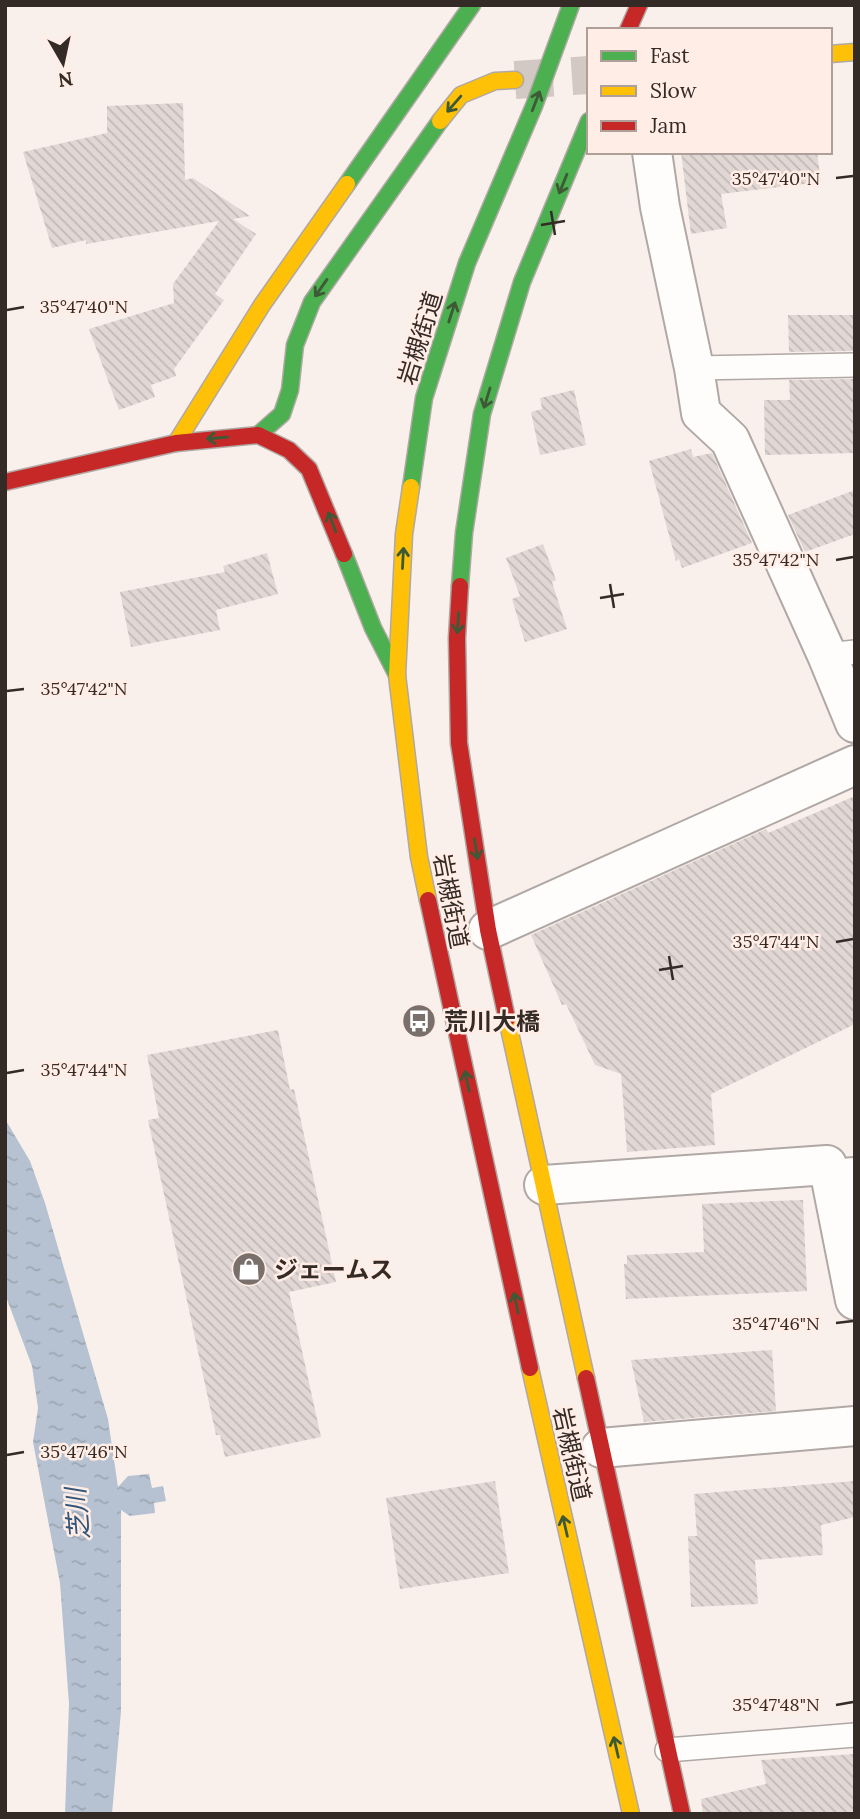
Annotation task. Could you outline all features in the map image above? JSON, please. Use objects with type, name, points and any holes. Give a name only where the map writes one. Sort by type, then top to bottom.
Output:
[{"type":"main road","points":[[176,443],[262,305],[472,5]]},
{"type":"main road","name":"岩槻街道","points":[[572,5],[534,106],[467,263],[424,398],[404,534],[397,675],[419,857],[438,953],[631,1814]]},
{"type":"main road","points":[[629,28],[639,5]]},
{"type":"main road","points":[[832,54],[855,52]]},
{"type":"main road","points":[[258,435],[282,414],[290,390],[295,345],[312,302],[432,131],[461,95],[495,81],[516,80]]},
{"type":"main road","name":"岩槻街道","points":[[587,126],[522,282],[482,414],[464,533],[457,638],[459,743],[488,930],[682,1814]]},
{"type":"main road","points":[[5,482],[176,443],[212,438],[258,435],[289,450],[309,469],[373,628],[397,675]]},
{"type":"street","points":[[652,154],[660,207],[701,413],[730,440],[841,653],[855,723]]},
{"type":"street","points":[[488,930],[855,765]]},
{"type":"street","points":[[544,1185],[827,1165],[843,1178],[855,1300]]},
{"type":"street","points":[[601,1448],[855,1426]]},
{"type":"lane","points":[[694,368],[855,365]]},
{"type":"lane","points":[[667,1750],[855,1735]]},
{"type":"water","name":"芝川","points":[[5,1119],[30,1161],[45,1203],[108,1419],[118,1487],[128,1476],[149,1474],[152,1488],[163,1486],[166,1501],[154,1503],[155,1513],[130,1516],[121,1510],[121,1711],[112,1814],[65,1814],[69,1704],[60,1583],[33,1442],[38,1408],[32,1366],[5,1294]]},
{"type":"building","points":[[183,103],[185,180],[193,178],[250,216],[233,219],[256,234],[215,294],[224,300],[174,369],[176,376],[151,385],[155,397],[119,410],[89,329],[174,303],[173,284],[219,221],[86,244],[86,240],[52,248],[23,152],[107,133],[107,106]]},
{"type":"building","points":[[681,154],[817,154],[821,182],[721,194],[727,228],[691,234]]},
{"type":"building","points":[[788,315],[855,315],[855,351],[789,352]]},
{"type":"building","points":[[855,379],[855,453],[765,455],[764,400],[790,400],[789,380]]},
{"type":"building","points":[[574,390],[586,445],[540,455],[531,412],[542,409],[540,398]]},
{"type":"building","points":[[691,449],[693,457],[712,453],[752,543],[682,568],[679,559],[676,561],[649,461]]},
{"type":"building","points":[[855,490],[855,534],[805,552],[788,515]]},
{"type":"building","points":[[543,544],[556,580],[552,582],[567,629],[525,642],[512,599],[520,596],[506,558]]},
{"type":"building","points":[[267,553],[278,594],[216,610],[220,630],[131,647],[120,592],[225,572],[223,566]]},
{"type":"building","points":[[855,796],[855,1024],[711,1094],[715,1145],[627,1152],[621,1074],[595,1065],[566,1004],[562,1005],[531,935],[766,829],[768,833]]},
{"type":"building","points":[[278,1030],[290,1090],[294,1089],[336,1282],[289,1292],[321,1437],[225,1457],[220,1435],[216,1435],[148,1120],[159,1118],[147,1055]]},
{"type":"building","points":[[803,1200],[807,1291],[626,1299],[624,1264],[627,1264],[627,1255],[704,1252],[702,1204]]},
{"type":"building","points":[[772,1350],[776,1411],[644,1422],[631,1360]]},
{"type":"building","points":[[495,1481],[509,1573],[400,1589],[386,1498]]},
{"type":"building","points":[[855,1481],[855,1517],[821,1525],[823,1555],[755,1560],[758,1604],[691,1607],[688,1536],[697,1536],[694,1494]]},
{"type":"building","points":[[855,1754],[855,1814],[703,1814],[701,1799],[766,1784],[761,1760]]},
{"type":"tunnel","points":[[515,80],[587,75]]},
{"type":"traffic: fast","points":[[347,184],[472,5]]},
{"type":"traffic: fast","points":[[411,487],[424,398],[467,263],[534,106],[571,5]]},
{"type":"traffic: fast","points":[[258,435],[282,414],[290,390],[295,345],[312,302],[440,121]]},
{"type":"traffic: fast","points":[[460,586],[464,533],[482,414],[522,282],[587,126]]},
{"type":"traffic: fast","points":[[344,554],[373,628],[397,675]]},
{"type":"traffic: slow","points":[[832,54],[855,52]]},
{"type":"traffic: slow","points":[[440,121],[461,95],[495,81],[515,80]]},
{"type":"traffic: slow","points":[[176,443],[262,305],[347,184]]},
{"type":"traffic: slow","points":[[411,487],[404,534],[397,675],[419,857],[428,900]]},
{"type":"traffic: slow","points":[[507,1019],[586,1378]]},
{"type":"traffic: slow","points":[[530,1368],[631,1814]]},
{"type":"traffic: jam","points":[[629,28],[639,5]]},
{"type":"traffic: jam","points":[[5,482],[176,443],[258,435],[289,450],[309,469],[344,554]]},
{"type":"traffic: jam","points":[[460,586],[457,638],[459,743],[488,930],[507,1019]]},
{"type":"traffic: jam","points":[[428,900],[530,1368]]},
{"type":"traffic: jam","points":[[586,1378],[682,1814]]},
{"type":"place","name":"荒川大橋","points":[[419,1021]]},
{"type":"place","name":"ジェームス","points":[[249,1269]]}]
